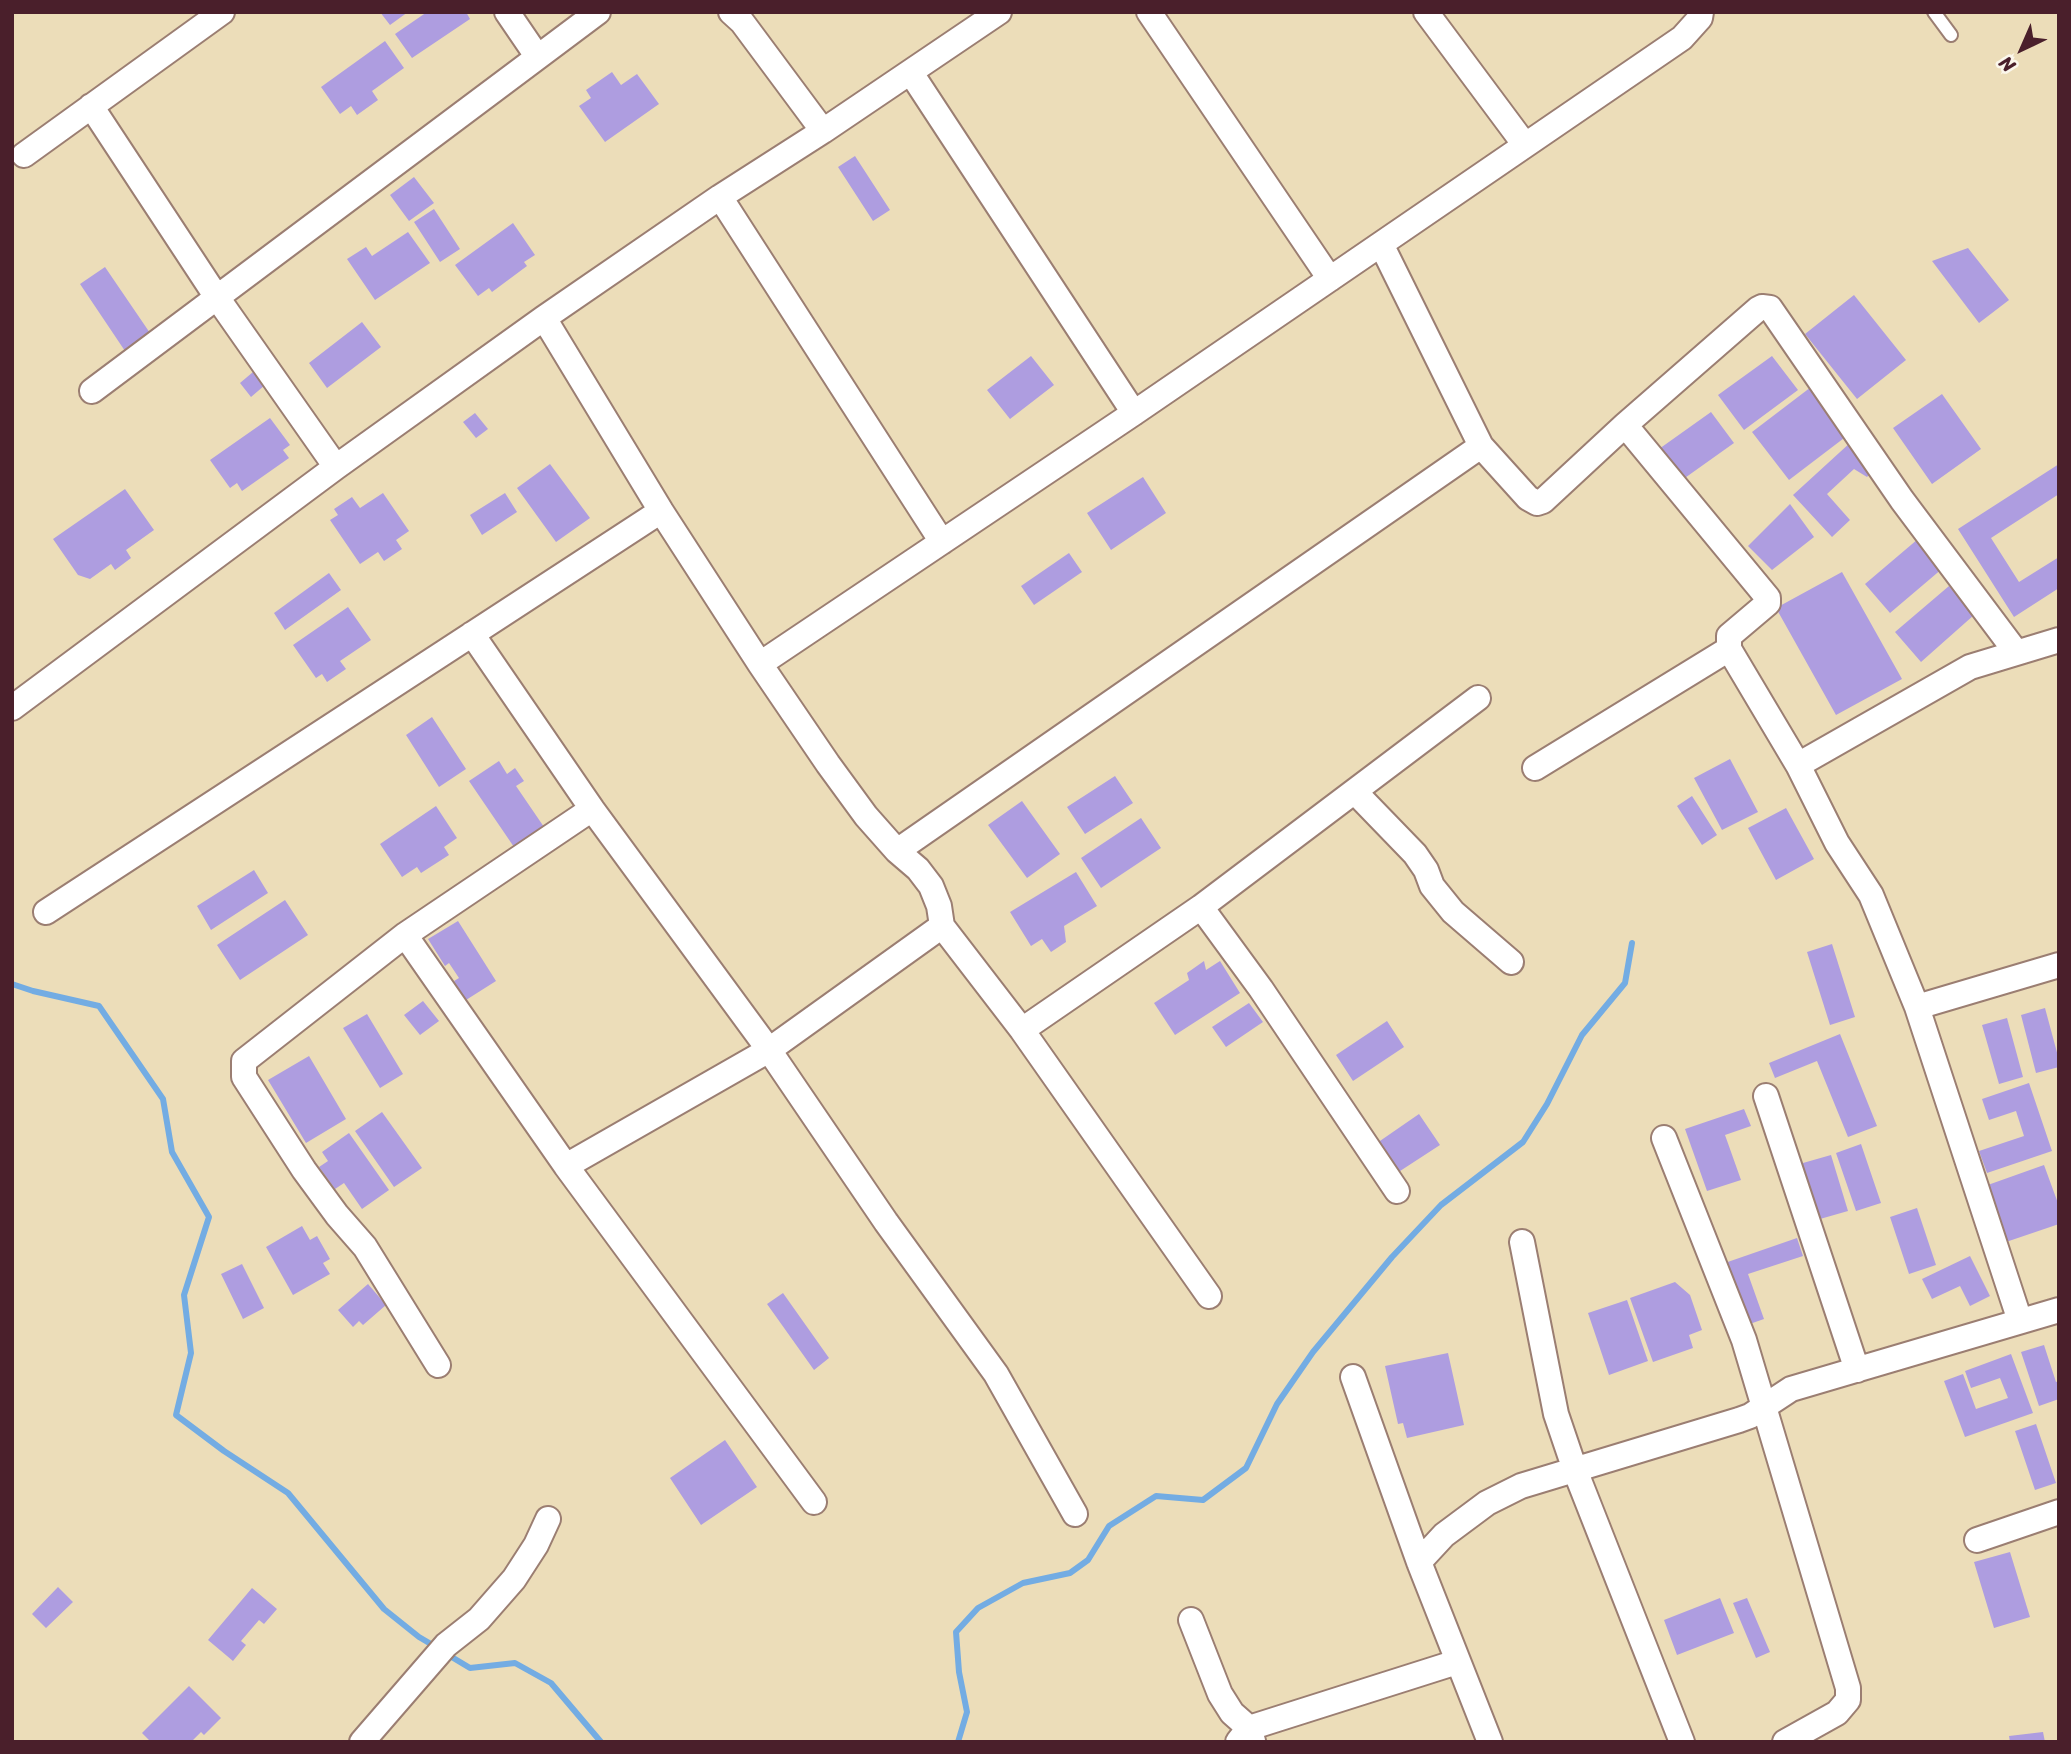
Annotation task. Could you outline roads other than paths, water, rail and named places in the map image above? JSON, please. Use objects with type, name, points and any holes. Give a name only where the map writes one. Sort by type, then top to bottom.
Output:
[{"type":"street","points":[[24,155],[222,12]]},
{"type":"street","points":[[508,12],[537,56]]},
{"type":"street","points":[[92,391],[598,12]]},
{"type":"street","points":[[731,12],[823,131]]},
{"type":"street","points":[[12,708],[337,467],[544,318],[720,197],[911,73],[999,12]]},
{"type":"street","points":[[1149,12],[1330,279]]},
{"type":"street","points":[[1426,12],[1525,145]]},
{"type":"street","points":[[760,664],[1134,413],[1682,38],[1700,18],[1701,12]]},
{"type":"street","points":[[911,73],[1134,413]]},
{"type":"street","points":[[91,106],[216,296],[337,467]]},
{"type":"street","points":[[720,197],[942,542]]},
{"type":"street","points":[[1381,244],[1481,446],[1528,498],[1537,503],[1543,501],[1758,309],[1770,308],[1902,500],[2017,652]]},
{"type":"street","points":[[544,318],[661,511],[760,664],[866,816],[897,851],[918,869],[931,887],[939,906],[942,926],[1021,1030],[1209,1296]]},
{"type":"street","points":[[1625,425],[1768,598],[1768,603],[1729,636],[1728,649],[1798,765],[1837,844],[1871,895],[1917,1007],[2020,1321]]},
{"type":"street","points":[[897,851],[1481,446]]},
{"type":"street","points":[[47,912],[661,511]]},
{"type":"street","points":[[472,635],[592,809],[769,1050],[886,1222],[996,1374],[1075,1514]]},
{"type":"street","points":[[1798,765],[1970,667],[2059,640]]},
{"type":"street","points":[[1535,768],[1728,649]]},
{"type":"street","points":[[1021,1030],[1201,907],[1478,698]]},
{"type":"street","points":[[1355,792],[1415,854],[1426,870],[1432,886],[1453,912],[1511,962]]},
{"type":"street","points":[[438,1365],[365,1247],[304,1170],[244,1077],[244,1061],[405,935],[592,809]]},
{"type":"street","points":[[1201,907],[1261,989],[1397,1191]]},
{"type":"street","points":[[566,1166],[769,1050],[942,926]]},
{"type":"street","points":[[405,935],[566,1166],[814,1502]]},
{"type":"street","points":[[1917,1007],[2059,965]]},
{"type":"street","points":[[1766,1096],[1857,1370]]},
{"type":"street","points":[[1664,1138],[1744,1340],[1848,1688],[1848,1700],[1837,1713],[1785,1742]]},
{"type":"street","points":[[1522,1242],[1556,1414],[1575,1470],[1682,1742]]},
{"type":"street","points":[[1419,1562],[1444,1535],[1487,1503],[1521,1486],[1739,1420],[1790,1389],[2059,1310]]},
{"type":"street","points":[[1353,1377],[1419,1562],[1490,1742]]},
{"type":"street","points":[[1977,1540],[2059,1512]]},
{"type":"street","points":[[362,1742],[446,1645],[479,1619],[514,1579],[536,1545],[548,1519]]},
{"type":"street","points":[[1191,1620],[1220,1694],[1247,1737],[1457,1662]]},
{"type":"lane","points":[[1934,12],[1951,35]]},
{"type":"waterway","points":[[958,1742],[967,1712],[959,1672],[956,1632],[978,1608],[1023,1583],[1070,1573],[1088,1560],[1109,1526],[1156,1496],[1203,1500],[1246,1468],[1277,1404],[1313,1352],[1392,1257],[1441,1205],[1523,1142],[1547,1104],[1582,1035],[1625,983],[1632,943]]},
{"type":"waterway","points":[[12,984],[99,1006],[163,1099],[172,1152],[209,1217],[184,1295],[191,1353],[176,1415],[224,1451],[288,1493],[384,1609],[436,1647]]},
{"type":"waterway","points":[[445,1653],[470,1668],[515,1663],[551,1683],[601,1742]]}]
